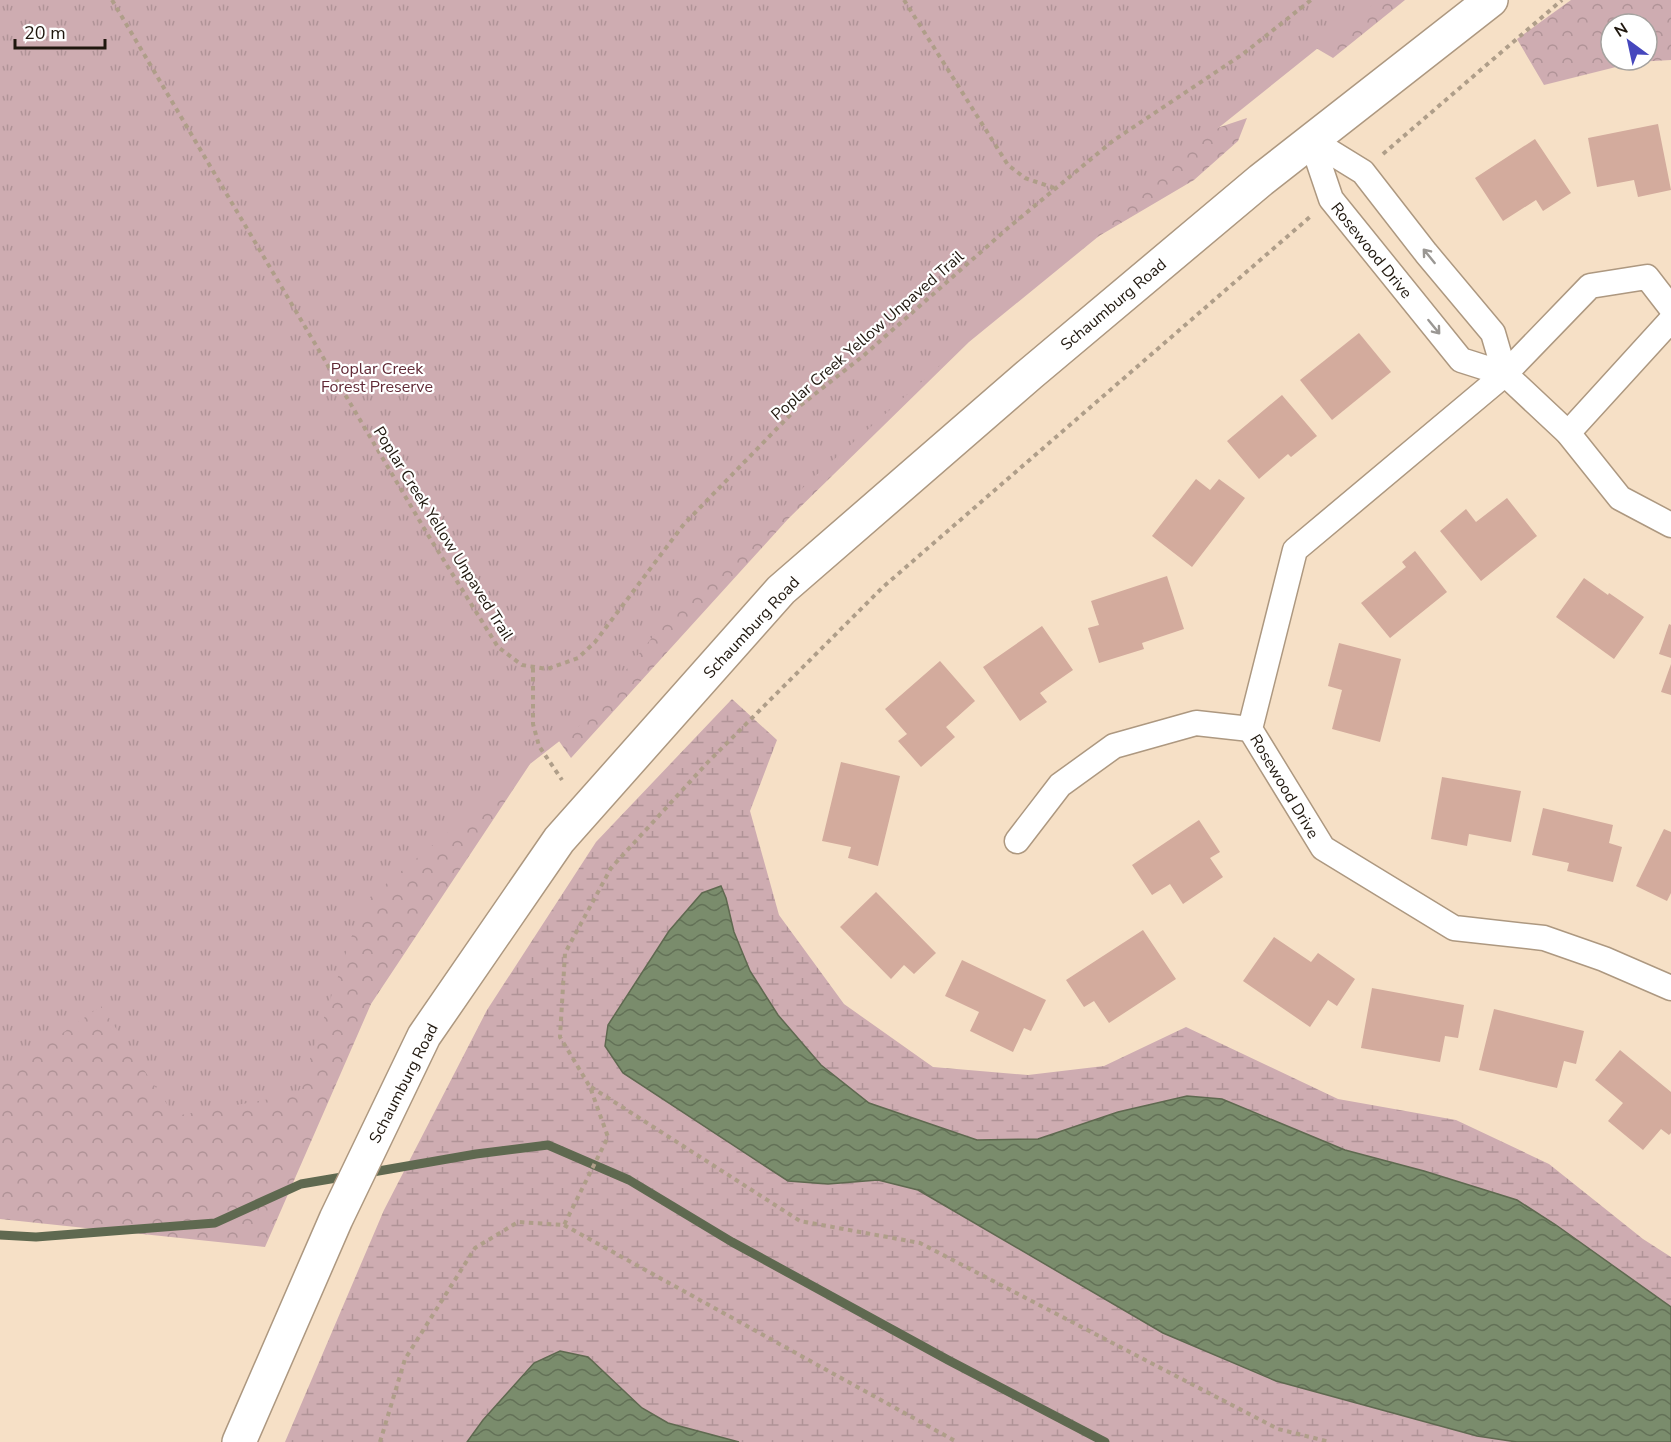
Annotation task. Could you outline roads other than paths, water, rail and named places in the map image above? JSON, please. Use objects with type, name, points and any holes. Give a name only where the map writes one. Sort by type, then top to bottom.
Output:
[{"type":"main road","name":"Schaumburg Road","points":[[239,1442],[347,1195],[424,1036],[559,840],[782,590],[1030,374],[1311,140],[1491,0]]},
{"type":"street","points":[[1311,140],[1363,172],[1426,253],[1493,333],[1504,374]]},
{"type":"street","name":"Rosewood Drive","points":[[1311,140],[1331,199],[1461,360],[1504,374],[1568,433],[1620,498],[1671,525]]},
{"type":"street","points":[[1504,374],[1590,286],[1647,277],[1671,308]]},
{"type":"street","points":[[1568,433],[1671,320]]},
{"type":"street","name":"Rosewood Drive","points":[[1504,374],[1295,550],[1250,729],[1323,848],[1454,927],[1544,938],[1604,959],[1671,988]]},
{"type":"street","points":[[1017,841],[1060,785],[1114,746],[1196,723],[1250,729]]},
{"type":"water","points":[[721,886],[734,932],[750,971],[778,1015],[821,1065],[869,1103],[977,1140],[1038,1139],[1118,1112],[1187,1096],[1222,1099],[1345,1150],[1424,1171],[1517,1200],[1671,1307],[1671,1442],[1517,1442],[1477,1436],[1276,1381],[1163,1333],[918,1190],[878,1180],[828,1184],[788,1181],[623,1073],[605,1046],[608,1025],[669,931],[702,893]]},
{"type":"water","points":[[560,1351],[588,1357],[642,1408],[668,1423],[739,1442],[467,1442],[483,1420],[534,1363]]},
{"type":"waterway","points":[[367,1173],[476,1154],[548,1145],[629,1180],[732,1242],[948,1360],[1105,1442]]},
{"type":"waterway","points":[[0,1235],[36,1237],[215,1223],[301,1184],[348,1176]]},
{"type":"park label","name":"Poplar Creek Forest Preserve","points":[[377,377]]}]
